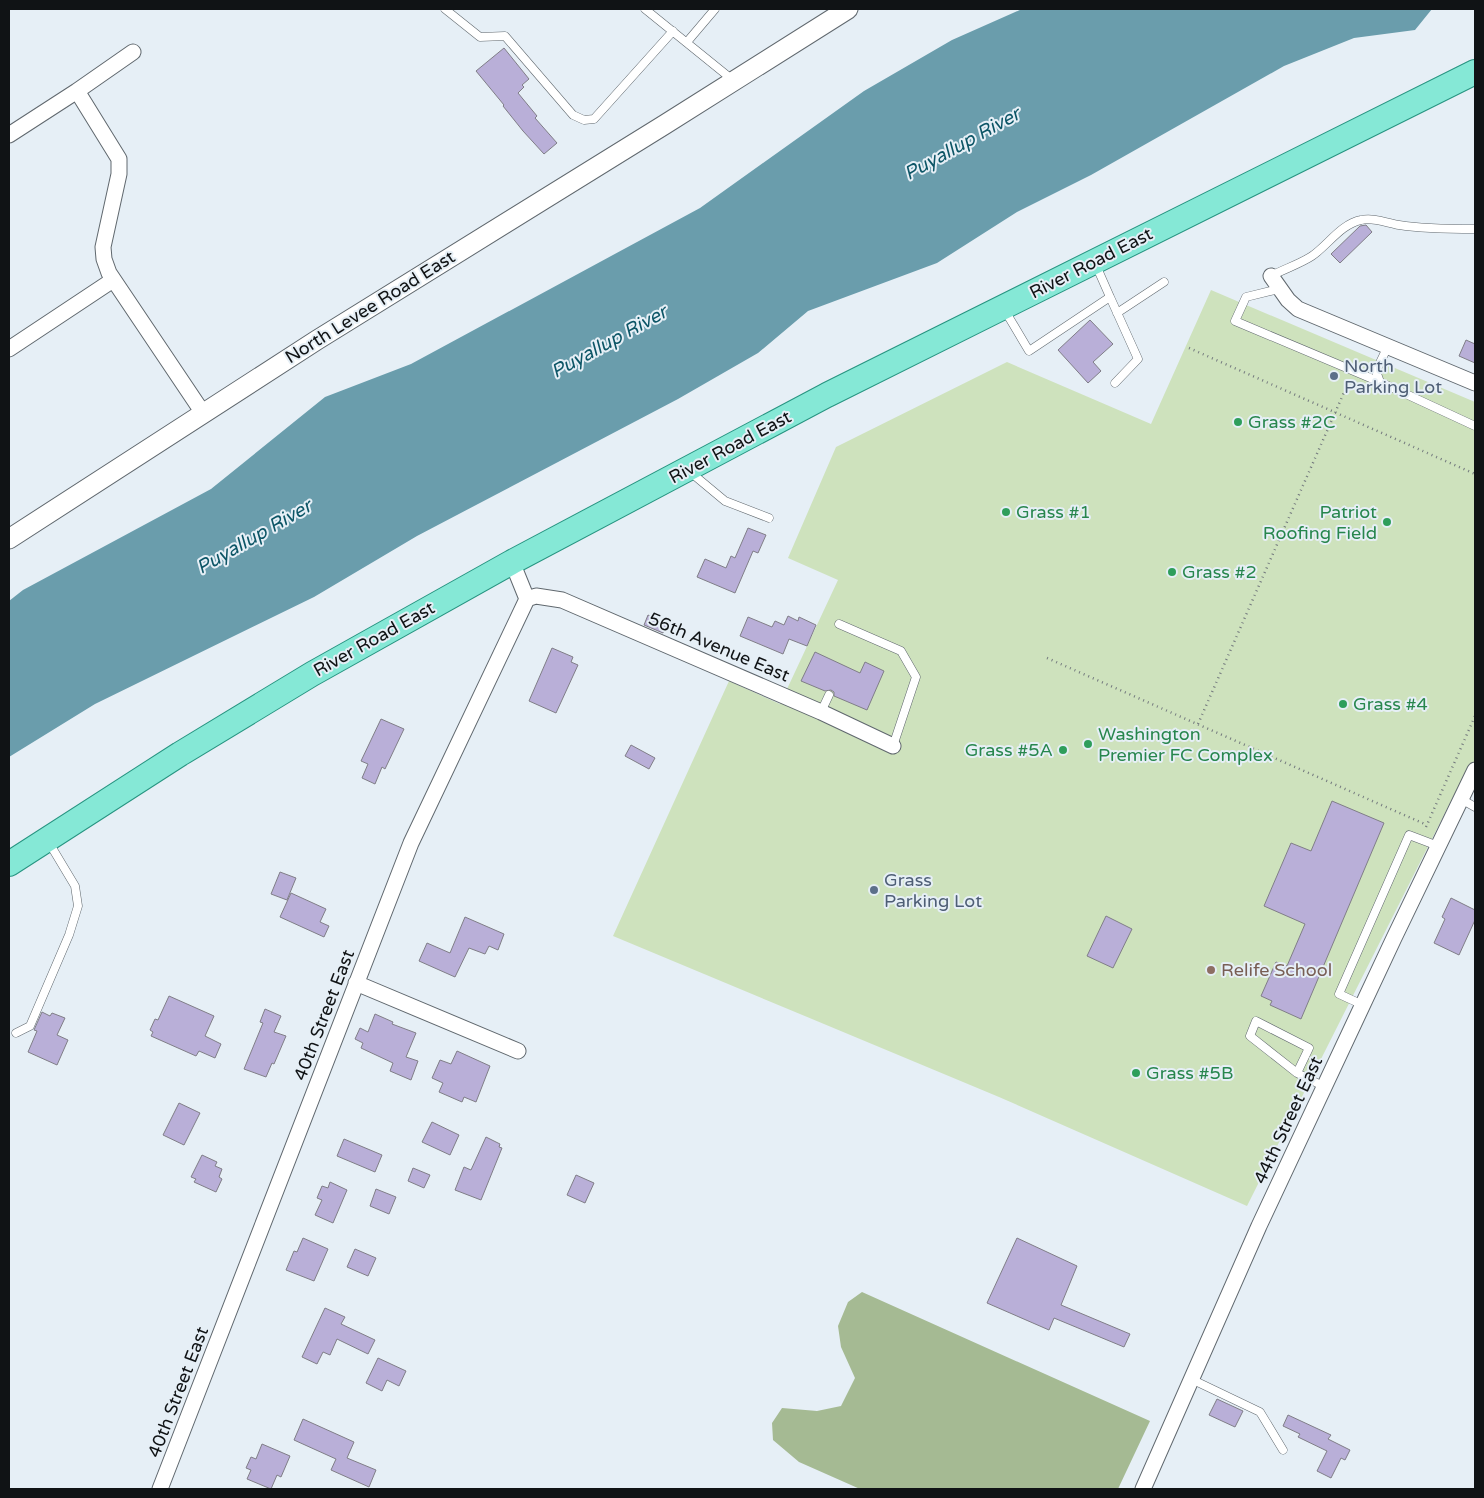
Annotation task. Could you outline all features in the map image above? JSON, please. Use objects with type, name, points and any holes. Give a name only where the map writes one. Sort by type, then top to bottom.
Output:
[{"type":"main road","name":"River Road East","points":[[9,864],[180,754],[312,674],[512,562],[836,391],[1475,72]]},
{"type":"street","name":"North Levee Road East","points":[[9,538],[317,340],[734,81],[840,11]]},
{"type":"street","points":[[9,135],[133,52]]},
{"type":"street","points":[[77,91],[119,159],[119,174],[103,247],[108,273],[203,413]]},
{"type":"street","points":[[1271,276],[1279,289],[1298,309],[1475,383]]},
{"type":"street","points":[[9,349],[113,280]]},
{"type":"street","points":[[512,562],[527,599]]},
{"type":"street","name":"56th Avenue East","points":[[527,599],[536,596],[562,600],[821,712],[894,746]]},
{"type":"street","name":"40th Street East","points":[[160,1489],[411,844],[527,599]]},
{"type":"street","name":"44th Street East","points":[[1142,1489],[1324,1087],[1475,770]]},
{"type":"street","points":[[356,983],[518,1051]]},
{"type":"lane","points":[[445,9],[480,37],[505,36],[573,115],[584,120],[594,119],[673,31]]},
{"type":"lane","points":[[645,9],[734,81]]},
{"type":"lane","points":[[687,42],[715,9]]},
{"type":"lane","points":[[1271,276],[1312,256],[1338,233],[1353,223],[1362,220],[1432,228],[1475,229]]},
{"type":"lane","points":[[1094,262],[1138,359],[1114,383]]},
{"type":"lane","points":[[1117,313],[1164,282]]},
{"type":"lane","points":[[1279,289],[1246,298],[1235,321],[1380,382],[1475,426]]},
{"type":"lane","points":[[1003,307],[1029,351],[1110,297]]},
{"type":"lane","points":[[1380,382],[1376,371],[1388,346]]},
{"type":"lane","points":[[688,469],[725,502],[769,518]]},
{"type":"lane","points":[[839,624],[901,651],[916,677],[894,746]]},
{"type":"lane","points":[[821,712],[829,694]]},
{"type":"lane","points":[[1461,799],[1475,807]]},
{"type":"lane","points":[[1363,1004],[1339,994],[1410,835],[1438,846]]},
{"type":"lane","points":[[16,1033],[30,1026],[69,935],[78,906],[75,886],[47,839]]},
{"type":"lane","points":[[1297,1073],[1309,1048],[1256,1022],[1250,1036],[1297,1073],[1324,1087]]},
{"type":"lane","points":[[1191,1379],[1260,1412],[1283,1450]]},
{"type":"path","points":[[1189,348],[1475,474]]},
{"type":"path","points":[[1198,724],[1354,371]]},
{"type":"path","points":[[1047,658],[1427,826]]},
{"type":"path","points":[[1420,840],[1475,716]]},
{"type":"green space","name":"Washington Premier FC Complex","points":[[1211,290],[1475,402],[1475,791],[1459,785],[1247,1206],[999,1097],[613,936],[729,681],[780,704],[838,580],[788,558],[836,447],[1007,362],[1151,424]]},
{"type":"green space","points":[[862,1292],[1150,1421],[1118,1489],[860,1489],[799,1462],[773,1440],[772,1423],[782,1408],[817,1411],[841,1406],[855,1378],[841,1347],[838,1326],[848,1302]]},
{"type":"water","name":"Puyallup River","points":[[1022,9],[1432,9],[1415,30],[1354,38],[1284,66],[1091,175],[1017,212],[937,263],[808,311],[758,353],[678,399],[417,536],[314,597],[95,704],[9,757],[9,601],[23,590],[211,489],[325,397],[411,364],[700,208],[864,91],[952,40]]},
{"type":"building","points":[[504,48],[529,79],[522,85],[524,87],[518,93],[537,116],[535,118],[557,143],[544,154],[523,131],[476,71]]},
{"type":"building","points":[[1366,225],[1372,232],[1340,263],[1331,254],[1360,226]]},
{"type":"building","points":[[1090,320],[1113,344],[1093,362],[1101,371],[1088,383],[1058,350]]},
{"type":"building","points":[[1466,340],[1475,344],[1475,363],[1459,356]]},
{"type":"building","points":[[748,528],[766,535],[758,553],[753,551],[735,593],[697,577],[705,559],[726,568],[731,556],[735,558]]},
{"type":"building","points":[[648,615],[667,624],[663,633],[644,625]]},
{"type":"building","points":[[788,616],[798,621],[799,617],[816,625],[807,646],[789,639],[783,654],[740,636],[748,617],[772,627],[775,621],[784,625]]},
{"type":"building","points":[[552,648],[573,657],[571,662],[578,665],[556,713],[529,701]]},
{"type":"building","points":[[815,652],[860,673],[865,662],[884,671],[867,710],[834,696],[834,692],[831,690],[825,691],[801,681]]},
{"type":"building","points":[[381,719],[404,729],[385,769],[382,767],[375,784],[362,778],[368,764],[361,761]]},
{"type":"building","points":[[631,745],[655,758],[649,769],[625,756]]},
{"type":"building","points":[[1332,801],[1384,823],[1301,1019],[1270,1005],[1272,1001],[1261,996],[1276,962],[1287,966],[1305,924],[1264,906],[1291,843],[1311,851]]},
{"type":"building","points":[[280,872],[296,878],[287,900],[271,894]]},
{"type":"building","points":[[291,893],[326,909],[320,922],[329,926],[324,937],[280,917]]},
{"type":"building","points":[[1451,898],[1475,910],[1475,920],[1459,955],[1434,943],[1445,919],[1442,917]]},
{"type":"building","points":[[1106,916],[1132,929],[1113,968],[1087,956]]},
{"type":"building","points":[[465,917],[504,934],[498,950],[489,946],[485,954],[469,948],[455,977],[419,961],[427,943],[450,953]]},
{"type":"building","points":[[169,996],[214,1016],[205,1036],[221,1044],[215,1058],[199,1051],[196,1056],[151,1036],[153,1032],[150,1030],[155,1019],[158,1020]]},
{"type":"building","points":[[265,1009],[281,1016],[274,1032],[286,1036],[266,1077],[244,1069],[263,1023],[260,1022]]},
{"type":"building","points":[[42,1012],[50,1016],[52,1013],[65,1018],[57,1035],[68,1040],[57,1065],[28,1052],[37,1031],[34,1030]]},
{"type":"building","points":[[375,1014],[393,1022],[392,1024],[416,1033],[406,1057],[418,1061],[411,1080],[390,1071],[393,1063],[361,1048],[363,1043],[355,1039],[360,1028],[368,1032]]},
{"type":"building","points":[[457,1051],[490,1066],[476,1102],[464,1097],[462,1102],[439,1092],[443,1083],[432,1078],[440,1060],[451,1064]]},
{"type":"building","points":[[179,1103],[200,1113],[184,1145],[163,1135]]},
{"type":"building","points":[[432,1122],[459,1135],[450,1155],[422,1142]]},
{"type":"building","points":[[486,1137],[500,1144],[499,1147],[502,1148],[481,1200],[455,1190],[464,1167],[471,1170]]},
{"type":"building","points":[[344,1139],[382,1155],[375,1172],[337,1156]]},
{"type":"building","points":[[202,1155],[217,1162],[215,1166],[222,1169],[219,1177],[222,1179],[216,1192],[194,1182],[196,1179],[191,1177]]},
{"type":"building","points":[[413,1168],[430,1175],[424,1188],[408,1181]]},
{"type":"building","points":[[576,1175],[594,1183],[585,1203],[567,1195]]},
{"type":"building","points":[[330,1182],[347,1190],[333,1223],[315,1215],[322,1200],[317,1198],[322,1186],[328,1188]]},
{"type":"building","points":[[376,1189],[396,1197],[389,1214],[370,1206]]},
{"type":"building","points":[[303,1238],[328,1249],[314,1281],[286,1270],[294,1251],[297,1252]]},
{"type":"building","points":[[1017,1238],[1077,1266],[1061,1305],[1130,1334],[1124,1347],[1054,1318],[1049,1330],[987,1303]]},
{"type":"building","points":[[355,1249],[376,1258],[368,1276],[347,1267]]},
{"type":"building","points":[[325,1308],[345,1317],[341,1324],[375,1340],[368,1354],[337,1339],[330,1355],[323,1352],[317,1364],[302,1357]]},
{"type":"building","points":[[378,1358],[406,1371],[399,1386],[387,1380],[382,1391],[366,1383]]},
{"type":"building","points":[[1217,1399],[1243,1411],[1235,1427],[1209,1415]]},
{"type":"building","points":[[1288,1415],[1331,1435],[1328,1439],[1350,1450],[1345,1460],[1341,1458],[1331,1478],[1317,1471],[1327,1451],[1298,1437],[1300,1434],[1283,1426]]},
{"type":"building","points":[[303,1419],[354,1442],[347,1458],[376,1470],[369,1487],[331,1470],[336,1459],[294,1440]]},
{"type":"building","points":[[262,1444],[290,1456],[281,1477],[277,1475],[271,1489],[247,1479],[251,1470],[246,1468],[251,1457],[256,1459]]},
{"type":"place","name":"North Parking Lot","points":[[1334,376]]},
{"type":"place","name":"Grass #2C","points":[[1238,422]]},
{"type":"place","name":"Grass #1","points":[[1006,512]]},
{"type":"place","name":"Patriot Roofing Field","points":[[1387,522]]},
{"type":"place","name":"Grass #2","points":[[1172,572]]},
{"type":"place","name":"Grass #4","points":[[1343,704]]},
{"type":"place","name":"Washington Premier FC Complex","points":[[1088,744]]},
{"type":"place","name":"Grass #5A","points":[[1063,750]]},
{"type":"place","name":"Grass Parking Lot","points":[[874,890]]},
{"type":"place","name":"Relife School","points":[[1211,970]]},
{"type":"place","name":"Grass #5B","points":[[1136,1073]]}]
